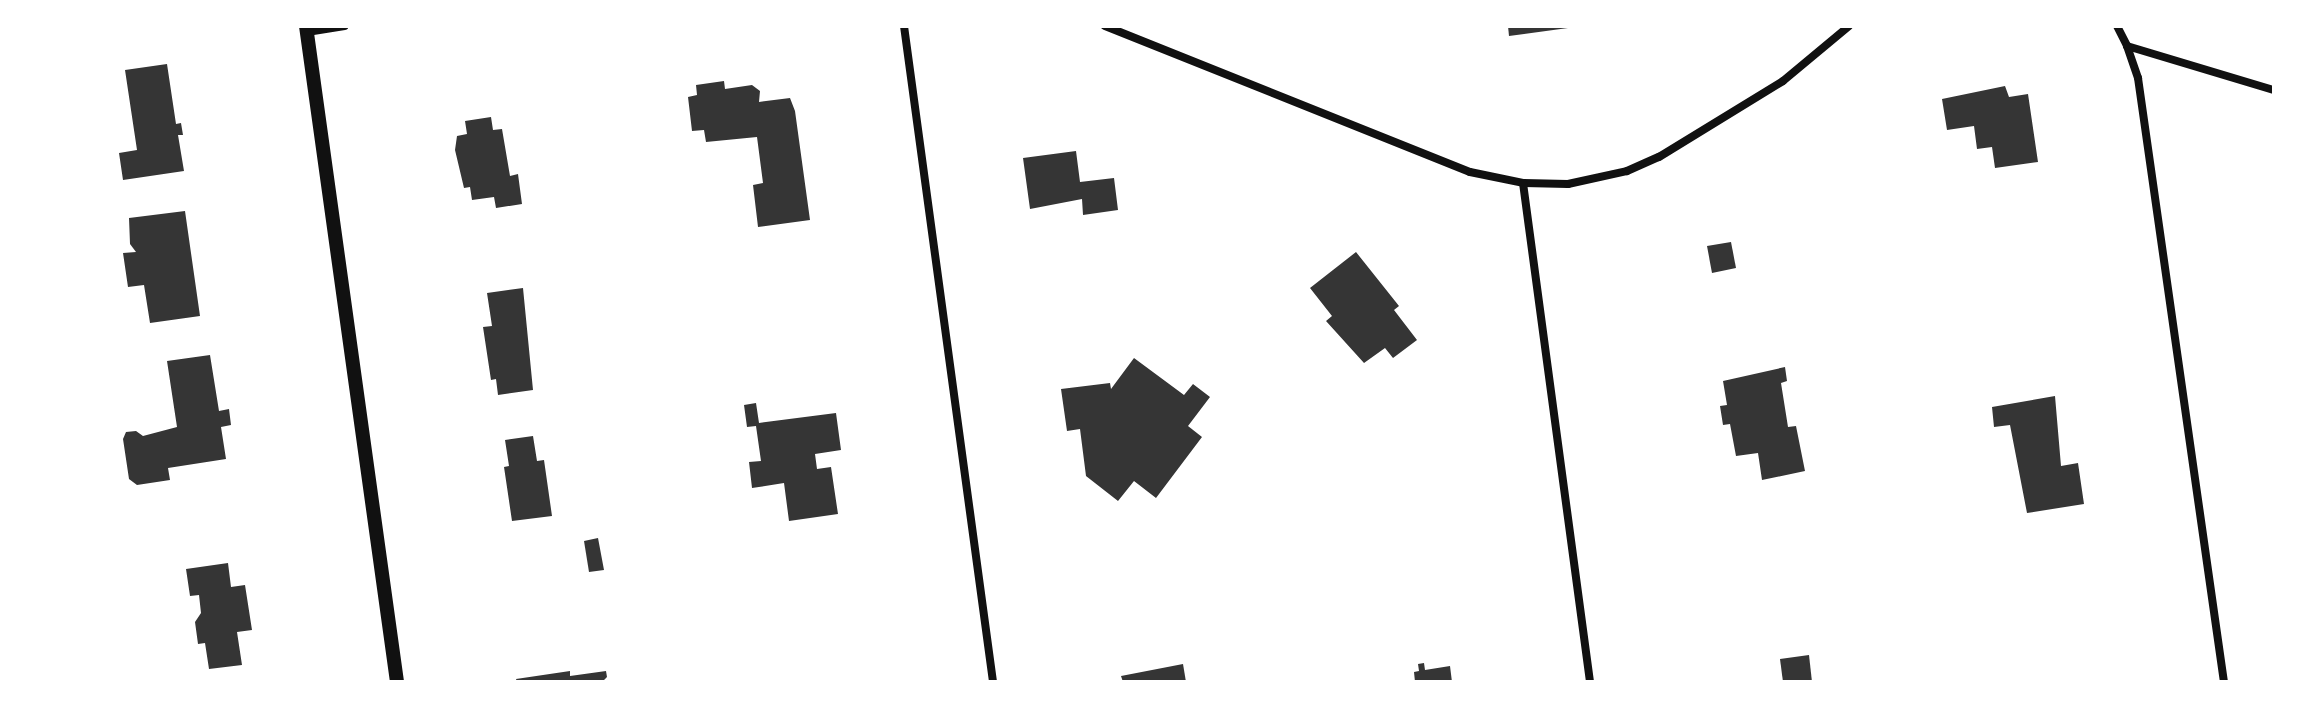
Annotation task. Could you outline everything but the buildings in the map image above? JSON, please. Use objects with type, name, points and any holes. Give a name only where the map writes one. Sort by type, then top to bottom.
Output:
[{"type":"street","points":[[345,26],[306,29],[397,682]]},
{"type":"street","points":[[904,26],[993,682]]},
{"type":"street","points":[[1105,26],[1470,172],[1523,183],[1568,184],[1627,171],[1659,157],[1783,81],[1849,26]]},
{"type":"street","points":[[2117,26],[2138,78],[2224,682]]},
{"type":"street","points":[[2127,46],[2274,90]]},
{"type":"street","points":[[1523,183],[1590,682]]}]
